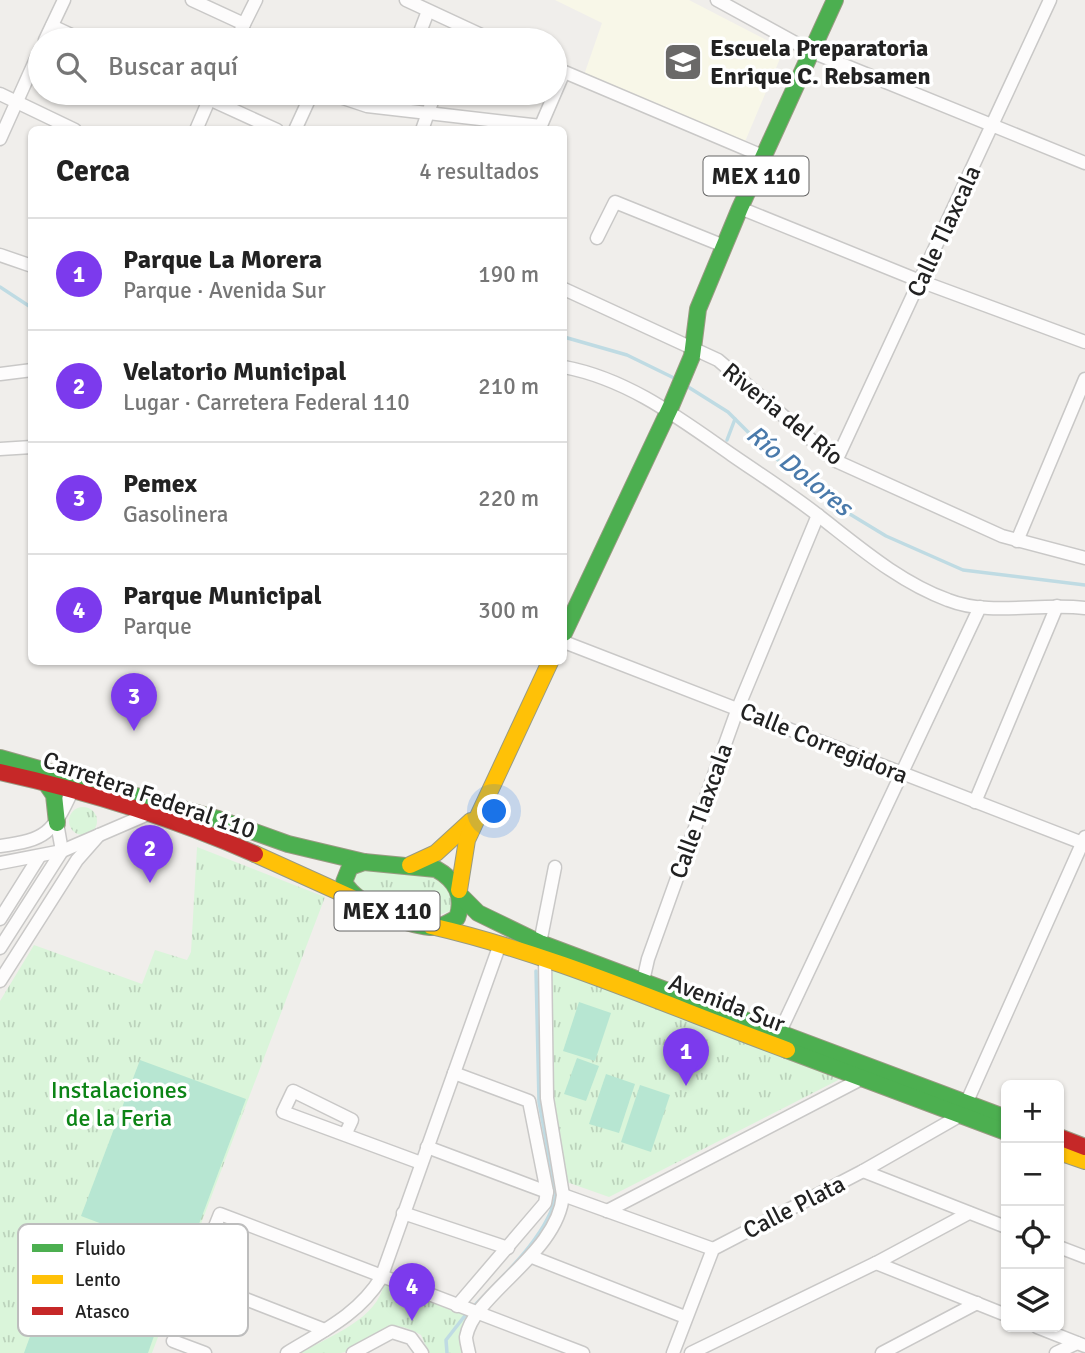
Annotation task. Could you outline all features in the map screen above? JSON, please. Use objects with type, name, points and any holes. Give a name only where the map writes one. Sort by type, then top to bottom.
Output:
[{"type":"main road","name":"MEX 110","points":[[567,627],[670,409],[692,353],[698,309],[740,208],[835,0]]},
{"type":"main road","name":"MEX 110","points":[[460,894],[444,873],[407,866],[364,862],[349,867],[344,882],[349,893],[359,901],[429,926],[440,927],[457,918],[467,840],[549,665]]},
{"type":"main road","name":"Carretera Federal 110","points":[[0,758],[218,819],[288,844],[364,862]]},
{"type":"main road","name":"Carretera Federal 110","points":[[0,772],[45,782],[212,835],[359,901]]},
{"type":"main road","points":[[45,782],[54,795],[57,823]]},
{"type":"main road","points":[[72,791],[88,787],[198,818],[218,819]]},
{"type":"main road","name":"MEX 110","points":[[407,866],[436,853],[460,834],[481,806]]},
{"type":"main road","name":"Avenida Sur","points":[[460,894],[478,913],[530,944],[964,1109],[1001,1129]]},
{"type":"main road","name":"Avenida Sur","points":[[429,926],[500,944],[530,944],[545,959],[641,987]]},
{"type":"main road","name":"Avenida Sur","points":[[777,1039],[863,1078],[964,1109],[1001,1117]]},
{"type":"main road","points":[[1064,1140],[1085,1147]]},
{"type":"main road","points":[[1064,1154],[1085,1161]]},
{"type":"street","points":[[56,28],[52,26],[64,0]]},
{"type":"street","points":[[192,0],[244,24]]},
{"type":"street","points":[[243,28],[256,0]]},
{"type":"street","points":[[406,0],[461,27]]},
{"type":"street","points":[[717,0],[812,52],[1085,163]]},
{"type":"street","name":"Calle Tlaxcala","points":[[836,461],[1050,0]]},
{"type":"street","points":[[422,28],[428,11]]},
{"type":"street","points":[[567,73],[765,157]]},
{"type":"street","points":[[0,139],[28,75]]},
{"type":"street","points":[[0,94],[66,126]]},
{"type":"street","points":[[198,126],[207,105]]},
{"type":"street","points":[[228,105],[269,126]]},
{"type":"street","points":[[297,126],[306,105]]},
{"type":"street","points":[[364,105],[525,126]]},
{"type":"street","points":[[423,126],[430,105]]},
{"type":"street","points":[[541,126],[548,105]]},
{"type":"street","points":[[597,237],[615,202],[724,246]]},
{"type":"street","points":[[740,208],[920,281],[1085,342]]},
{"type":"street","points":[[0,256],[28,265]]},
{"type":"street","name":"Riveria del Río","points":[[567,290],[692,353],[718,360],[836,461],[954,517],[1017,541],[1085,558]]},
{"type":"street","points":[[567,368],[592,372],[670,409],[899,576],[947,600],[980,607],[1085,608]]},
{"type":"street","points":[[0,374],[28,369]]},
{"type":"street","points":[[1017,541],[1085,379]]},
{"type":"street","points":[[0,449],[28,447]]},
{"type":"street","name":"Calle Tlaxcala","points":[[641,987],[648,959],[738,708],[818,515]]},
{"type":"street","points":[[975,802],[1057,606]]},
{"type":"street","points":[[777,1039],[980,607]]},
{"type":"street","name":"Calle Corregidora","points":[[567,643],[975,802],[1084,841]]},
{"type":"street","points":[[0,846],[27,842],[46,835],[57,823],[72,791]]},
{"type":"street","points":[[0,863],[62,851],[148,814]]},
{"type":"street","points":[[0,948],[62,851],[57,823]]},
{"type":"street","points":[[0,981],[77,860],[99,835]]},
{"type":"street","points":[[964,1109],[1084,841]]},
{"type":"street","points":[[0,919],[39,857]]},
{"type":"street","points":[[530,944],[555,867]]},
{"type":"street","points":[[287,1353],[369,1298],[381,1278],[500,944]]},
{"type":"street","points":[[467,1310],[532,1257],[562,1209],[564,1195],[547,1098],[545,959]]},
{"type":"street","points":[[454,1073],[529,1101],[547,1192],[545,1203],[508,1248],[467,1310],[466,1337],[469,1353]]},
{"type":"street","points":[[607,1211],[863,1078]]},
{"type":"street","points":[[345,1135],[352,1120],[293,1091],[283,1112],[345,1135],[421,1163]]},
{"type":"street","name":"Calle Plata","points":[[673,1353],[713,1249],[863,1171],[964,1109]]},
{"type":"street","points":[[427,1147],[547,1192]]},
{"type":"street","points":[[863,1171],[1001,1225]]},
{"type":"street","points":[[564,1195],[713,1249]]},
{"type":"street","points":[[403,1213],[508,1248]]},
{"type":"street","points":[[691,1353],[876,1263],[969,1213]]},
{"type":"street","points":[[216,1224],[220,1214],[245,1224]]},
{"type":"street","points":[[248,1225],[583,1353]]},
{"type":"street","points":[[1064,1249],[1085,1257]]},
{"type":"street","points":[[532,1257],[685,1317]]},
{"type":"street","points":[[876,1263],[1001,1313]]},
{"type":"street","points":[[248,1300],[325,1330]]},
{"type":"street","points":[[882,1353],[977,1303]]},
{"type":"street","points":[[355,1353],[392,1332],[411,1338],[422,1353]]},
{"type":"street","points":[[1050,1332],[1081,1344]]},
{"type":"street","points":[[173,1340],[202,1352]]},
{"type":"street","points":[[1056,1353],[1081,1344]]},
{"type":"shaded area","name":"Escuela Preparatoria Enrique C. Rebsamen","points":[[555,0],[689,0],[784,49],[744,144],[584,75],[602,23]]},
{"type":"green space","points":[[83,807],[93,811],[97,821],[93,831],[83,835],[73,831],[69,821],[73,811]]},
{"type":"green space","name":"Instalaciones de la Feria","points":[[197,847],[325,897],[201,1224],[18,1224],[18,1336],[158,1336],[152,1353],[0,1353],[0,1001],[34,945],[142,984],[155,950],[187,960],[191,952]]},
{"type":"green space","points":[[349,870],[433,871],[454,887],[451,910],[440,915],[427,916],[386,905],[352,884]]},
{"type":"green space","points":[[545,959],[850,1074],[609,1197],[561,1180],[547,1098]]},
{"type":"green space","points":[[579,1002],[611,1013],[595,1061],[563,1051]]},
{"type":"green space","points":[[577,1058],[599,1066],[586,1101],[564,1094]]},
{"type":"green space","points":[[140,1060],[246,1099],[199,1224],[102,1224],[81,1216]]},
{"type":"green space","points":[[606,1074],[635,1084],[619,1133],[589,1124]]},
{"type":"green space","points":[[640,1085],[670,1095],[651,1152],[621,1142]]},
{"type":"green space","points":[[384,1283],[471,1316],[461,1337],[463,1353],[429,1353],[421,1335],[396,1326],[378,1332],[362,1344],[341,1353],[301,1353],[363,1316],[380,1296]]},
{"type":"green space","points":[[30,1336],[154,1336],[148,1353],[24,1353]]},
{"type":"waterway","name":"Río Dolores","points":[[0,287],[28,305]]},
{"type":"waterway","name":"Río Dolores","points":[[567,338],[627,355],[676,379]]},
{"type":"waterway","name":"Río Dolores","points":[[685,385],[728,412],[768,452],[830,502],[886,536],[963,570],[1085,585]]},
{"type":"waterway","points":[[727,440],[735,419]]},
{"type":"waterway","points":[[472,1308],[534,1240],[552,1209],[556,1194],[539,1102],[536,971]]},
{"type":"waterway","points":[[447,1353],[446,1340],[467,1313]]},
{"type":"traffic: fast","points":[[567,627],[671,406],[692,356],[698,309],[740,208],[835,0]]},
{"type":"traffic: fast","points":[[0,758],[218,819],[288,844],[364,862]]},
{"type":"traffic: fast","points":[[45,782],[54,795],[57,823]]},
{"type":"traffic: fast","points":[[364,862],[436,869],[449,878],[457,889],[460,903],[457,918],[437,927],[426,926],[413,924],[372,907],[350,891],[344,882],[350,867],[364,862]]},
{"type":"traffic: fast","points":[[462,897],[478,913],[540,943],[1001,1116]]},
{"type":"traffic: fast","points":[[787,1050],[1001,1130]]},
{"type":"traffic: slow","points":[[459,890],[467,840],[549,665]]},
{"type":"traffic: slow","points":[[410,865],[436,853],[471,821]]},
{"type":"traffic: slow","points":[[255,854],[359,901]]},
{"type":"traffic: slow","points":[[431,926],[566,966],[787,1050]]},
{"type":"traffic: slow","points":[[1064,1154],[1085,1161]]},
{"type":"traffic: jam","points":[[0,772],[129,807],[255,854]]},
{"type":"traffic: jam","points":[[1064,1139],[1085,1147]]},
{"type":"place","name":"Escuela Preparatoria Enrique C. Rebsamen","points":[[683,62]]},
{"type":"place","name":"Pemex","points":[[134,731]]},
{"type":"place","name":"Velatorio Municipal","points":[[150,883]]},
{"type":"place","name":"Parque La Morera","points":[[686,1086]]},
{"type":"place","name":"Parque Municipal","points":[[412,1321]]}]
